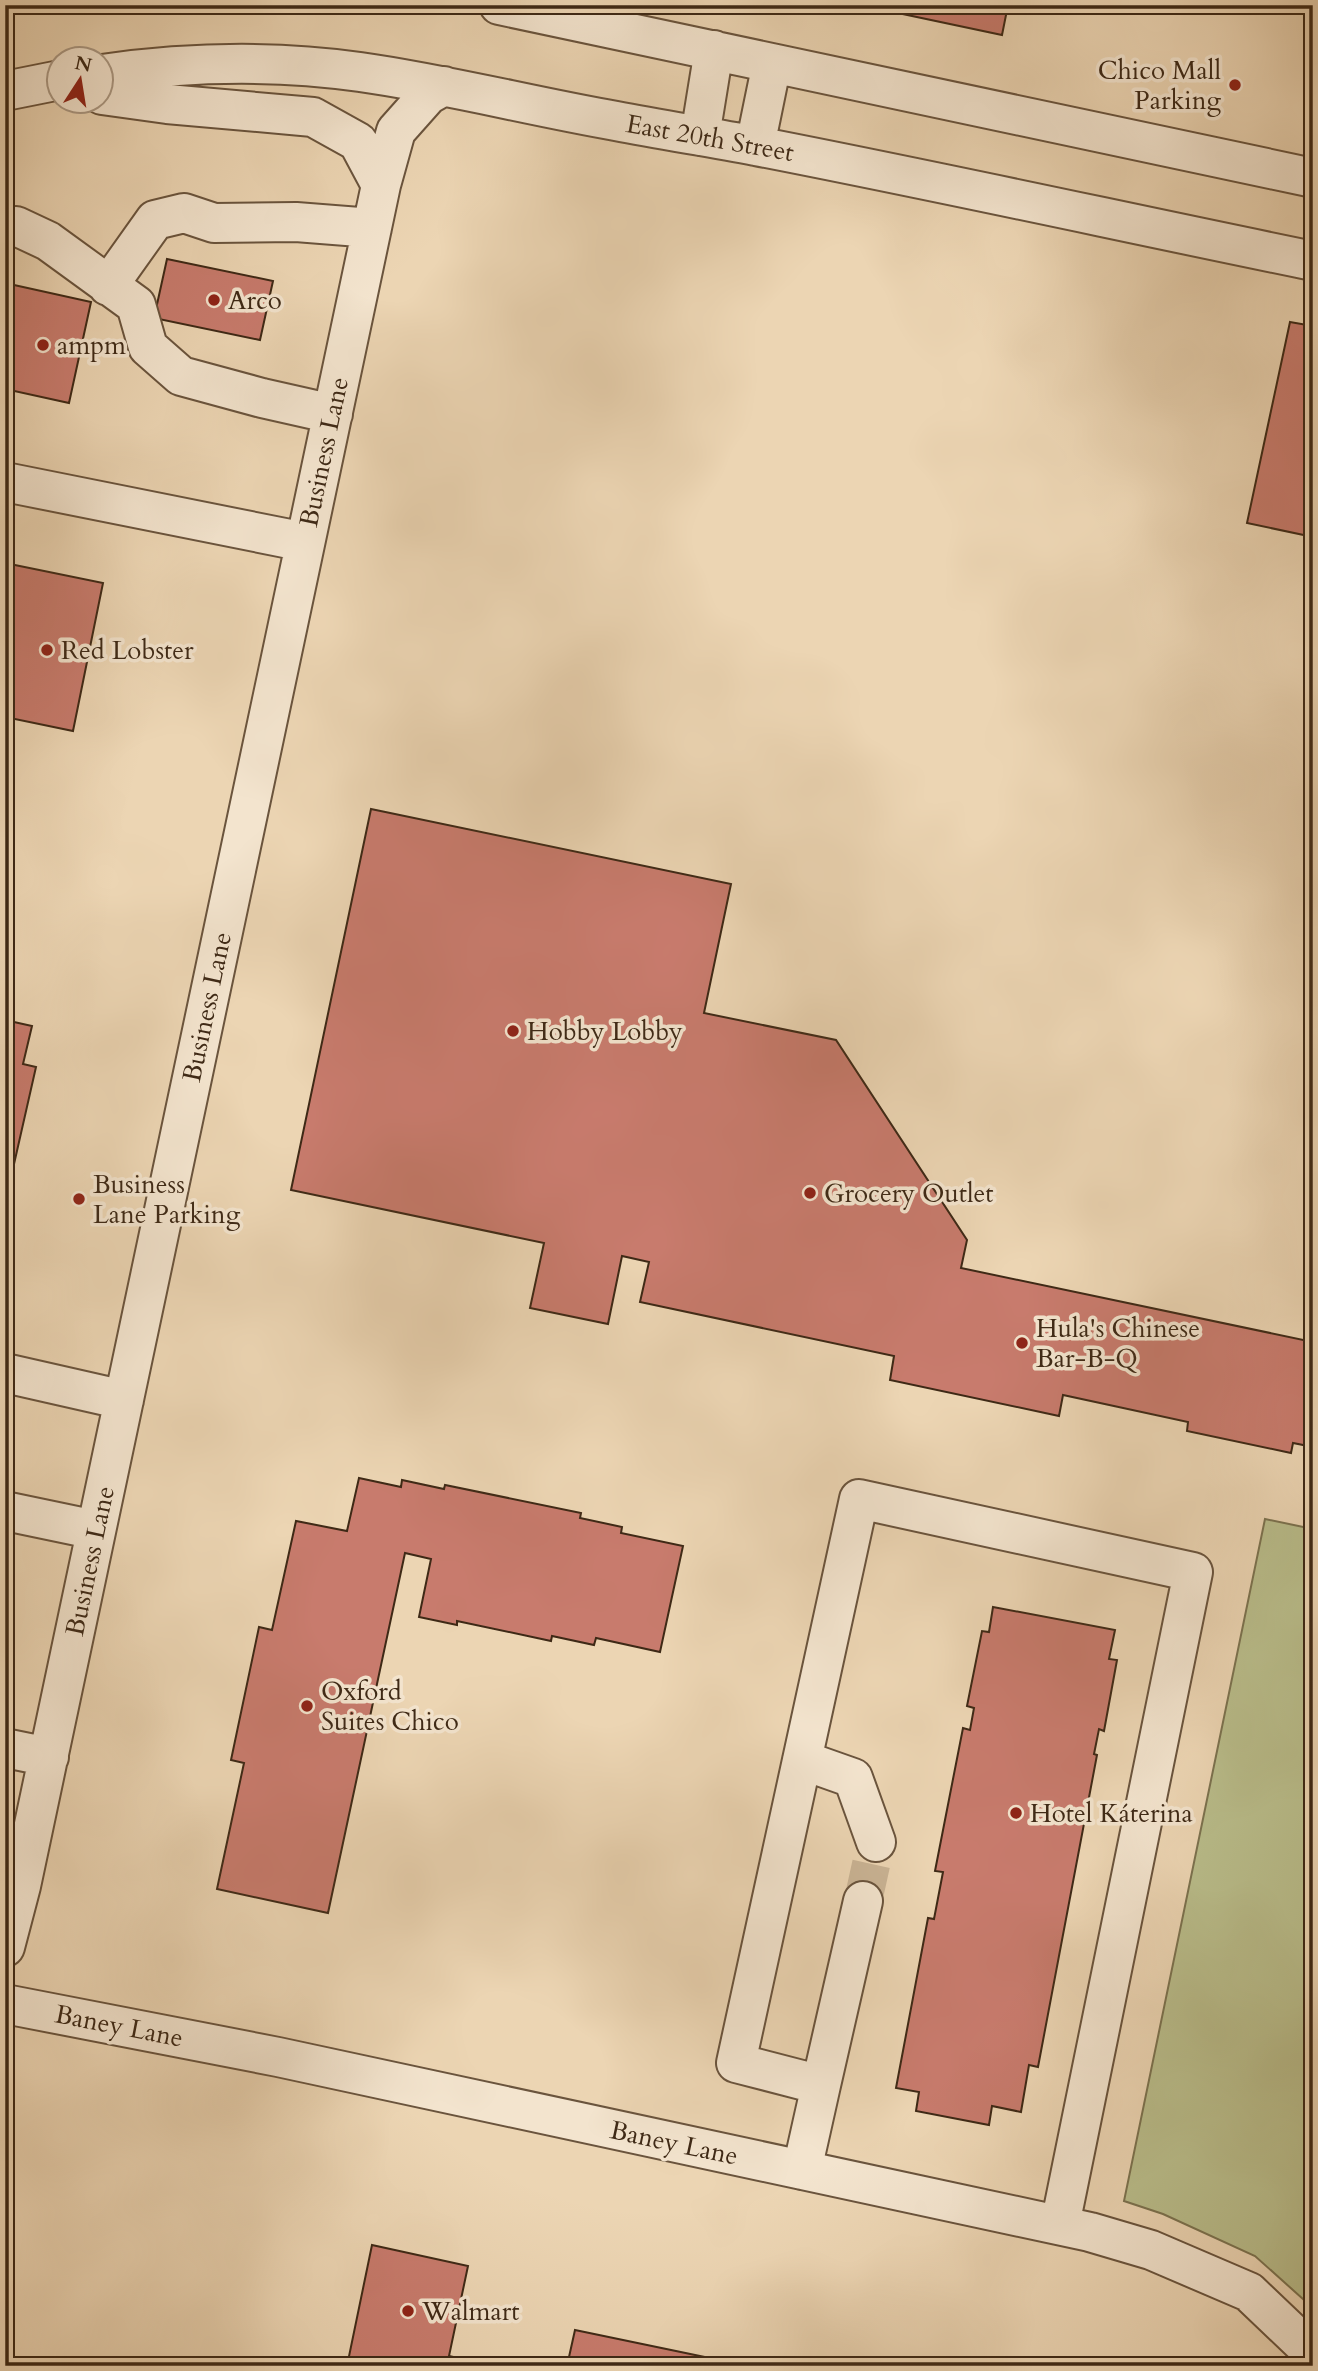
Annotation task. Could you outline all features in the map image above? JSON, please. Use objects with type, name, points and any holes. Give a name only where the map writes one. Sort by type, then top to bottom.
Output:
[{"type":"street","points":[[499,5],[1313,178]]},
{"type":"street","points":[[700,136],[714,50]]},
{"type":"street","points":[[755,146],[772,63]]},
{"type":"street","name":"East 20th Street","points":[[116,72],[176,66],[270,65],[358,72],[755,146],[1313,261]]},
{"type":"street","points":[[5,92],[46,83]]},
{"type":"street","name":"Business Lane","points":[[5,1947],[17,1844],[48,1757],[381,186],[396,131],[428,95],[443,86]]},
{"type":"street","points":[[5,92],[46,91]]},
{"type":"street","points":[[116,97],[313,117],[358,142],[381,186]]},
{"type":"street","points":[[108,286],[155,220],[184,213],[214,223],[296,222],[372,228]]},
{"type":"street","points":[[5,230],[16,226],[48,242],[136,305],[148,347],[181,376],[333,414]]},
{"type":"street","points":[[5,482],[305,542]]},
{"type":"street","points":[[5,1373],[124,1400]]},
{"type":"street","points":[[821,2085],[736,2063],[859,1499],[1193,1572],[1060,2225]]},
{"type":"street","points":[[5,1511],[96,1530]]},
{"type":"street","points":[[5,1748],[48,1757]]},
{"type":"street","points":[[802,1760],[853,1778],[876,1842]]},
{"type":"street","points":[[802,2170],[863,1901]]},
{"type":"street","name":"Baney Lane","points":[[5,2004],[278,2057],[1060,2225],[1151,2250],[1249,2292],[1313,2353]]},
{"type":"green space","points":[[1265,1519],[1313,1529],[1313,2308],[1255,2256],[1163,2214],[1124,2201]]},
{"type":"building","points":[[860,5],[1008,5],[1002,35]]},
{"type":"building","name":"Arco","points":[[167,259],[273,281],[260,340],[154,318]]},
{"type":"building","name":"ampm","points":[[5,283],[91,302],[69,403],[5,389]]},
{"type":"building","points":[[1290,322],[1313,326],[1313,537],[1247,523]]},
{"type":"building","name":"Red Lobster","points":[[5,563],[103,583],[73,731],[5,717]]},
{"type":"building","points":[[371,809],[731,884],[704,1013],[836,1040],[967,1240],[961,1268],[1313,1342],[1313,1447],[1293,1443],[1291,1453],[1187,1431],[1188,1422],[1063,1395],[1059,1416],[890,1380],[894,1356],[640,1302],[649,1262],[622,1256],[608,1324],[530,1308],[544,1243],[291,1190]]},
{"type":"building","points":[[5,1020],[32,1026],[23,1064],[36,1067],[12,1173],[5,1172]]},
{"type":"building","name":"Oxford Suites Chico","points":[[359,1478],[401,1487],[402,1480],[444,1489],[445,1485],[581,1513],[580,1518],[622,1527],[621,1533],[683,1546],[660,1652],[596,1638],[594,1645],[552,1636],[551,1641],[457,1621],[457,1625],[419,1617],[431,1559],[405,1553],[328,1913],[217,1889],[244,1763],[231,1760],[259,1627],[272,1630],[296,1521],[347,1531]]},
{"type":"building","name":"Hotel Káterina","points":[[993,1607],[1115,1630],[1109,1659],[1117,1660],[1104,1731],[1099,1729],[1094,1754],[1097,1755],[1038,2067],[1029,2065],[1021,2112],[992,2106],[989,2125],[916,2111],[919,2092],[896,2088],[928,1918],[934,1919],[943,1872],[935,1871],[963,1728],[970,1730],[974,1708],[967,1706],[982,1631],[989,1632]]},
{"type":"building","name":"Walmart","points":[[372,2245],[468,2266],[449,2356],[480,2363],[480,2366],[347,2366]]},
{"type":"building","name":"Walmart","points":[[575,2330],[748,2366],[567,2366]]},
{"type":"tunnel","points":[[863,1901],[876,1842]]},
{"type":"place","name":"Chico Mall Parking","points":[[1235,85]]},
{"type":"place","name":"Arco","points":[[214,300]]},
{"type":"place","name":"ampm","points":[[43,345]]},
{"type":"place","name":"Red Lobster","points":[[47,650]]},
{"type":"place","name":"Hobby Lobby","points":[[513,1031]]},
{"type":"place","name":"Grocery Outlet","points":[[810,1193]]},
{"type":"place","name":"Business Lane Parking","points":[[79,1199]]},
{"type":"place","name":"Hula's Chinese Bar-B-Q","points":[[1022,1343]]},
{"type":"place","name":"Oxford Suites Chico","points":[[307,1706]]},
{"type":"place","name":"Hotel Káterina","points":[[1016,1813]]},
{"type":"place","name":"Walmart","points":[[408,2311]]}]
